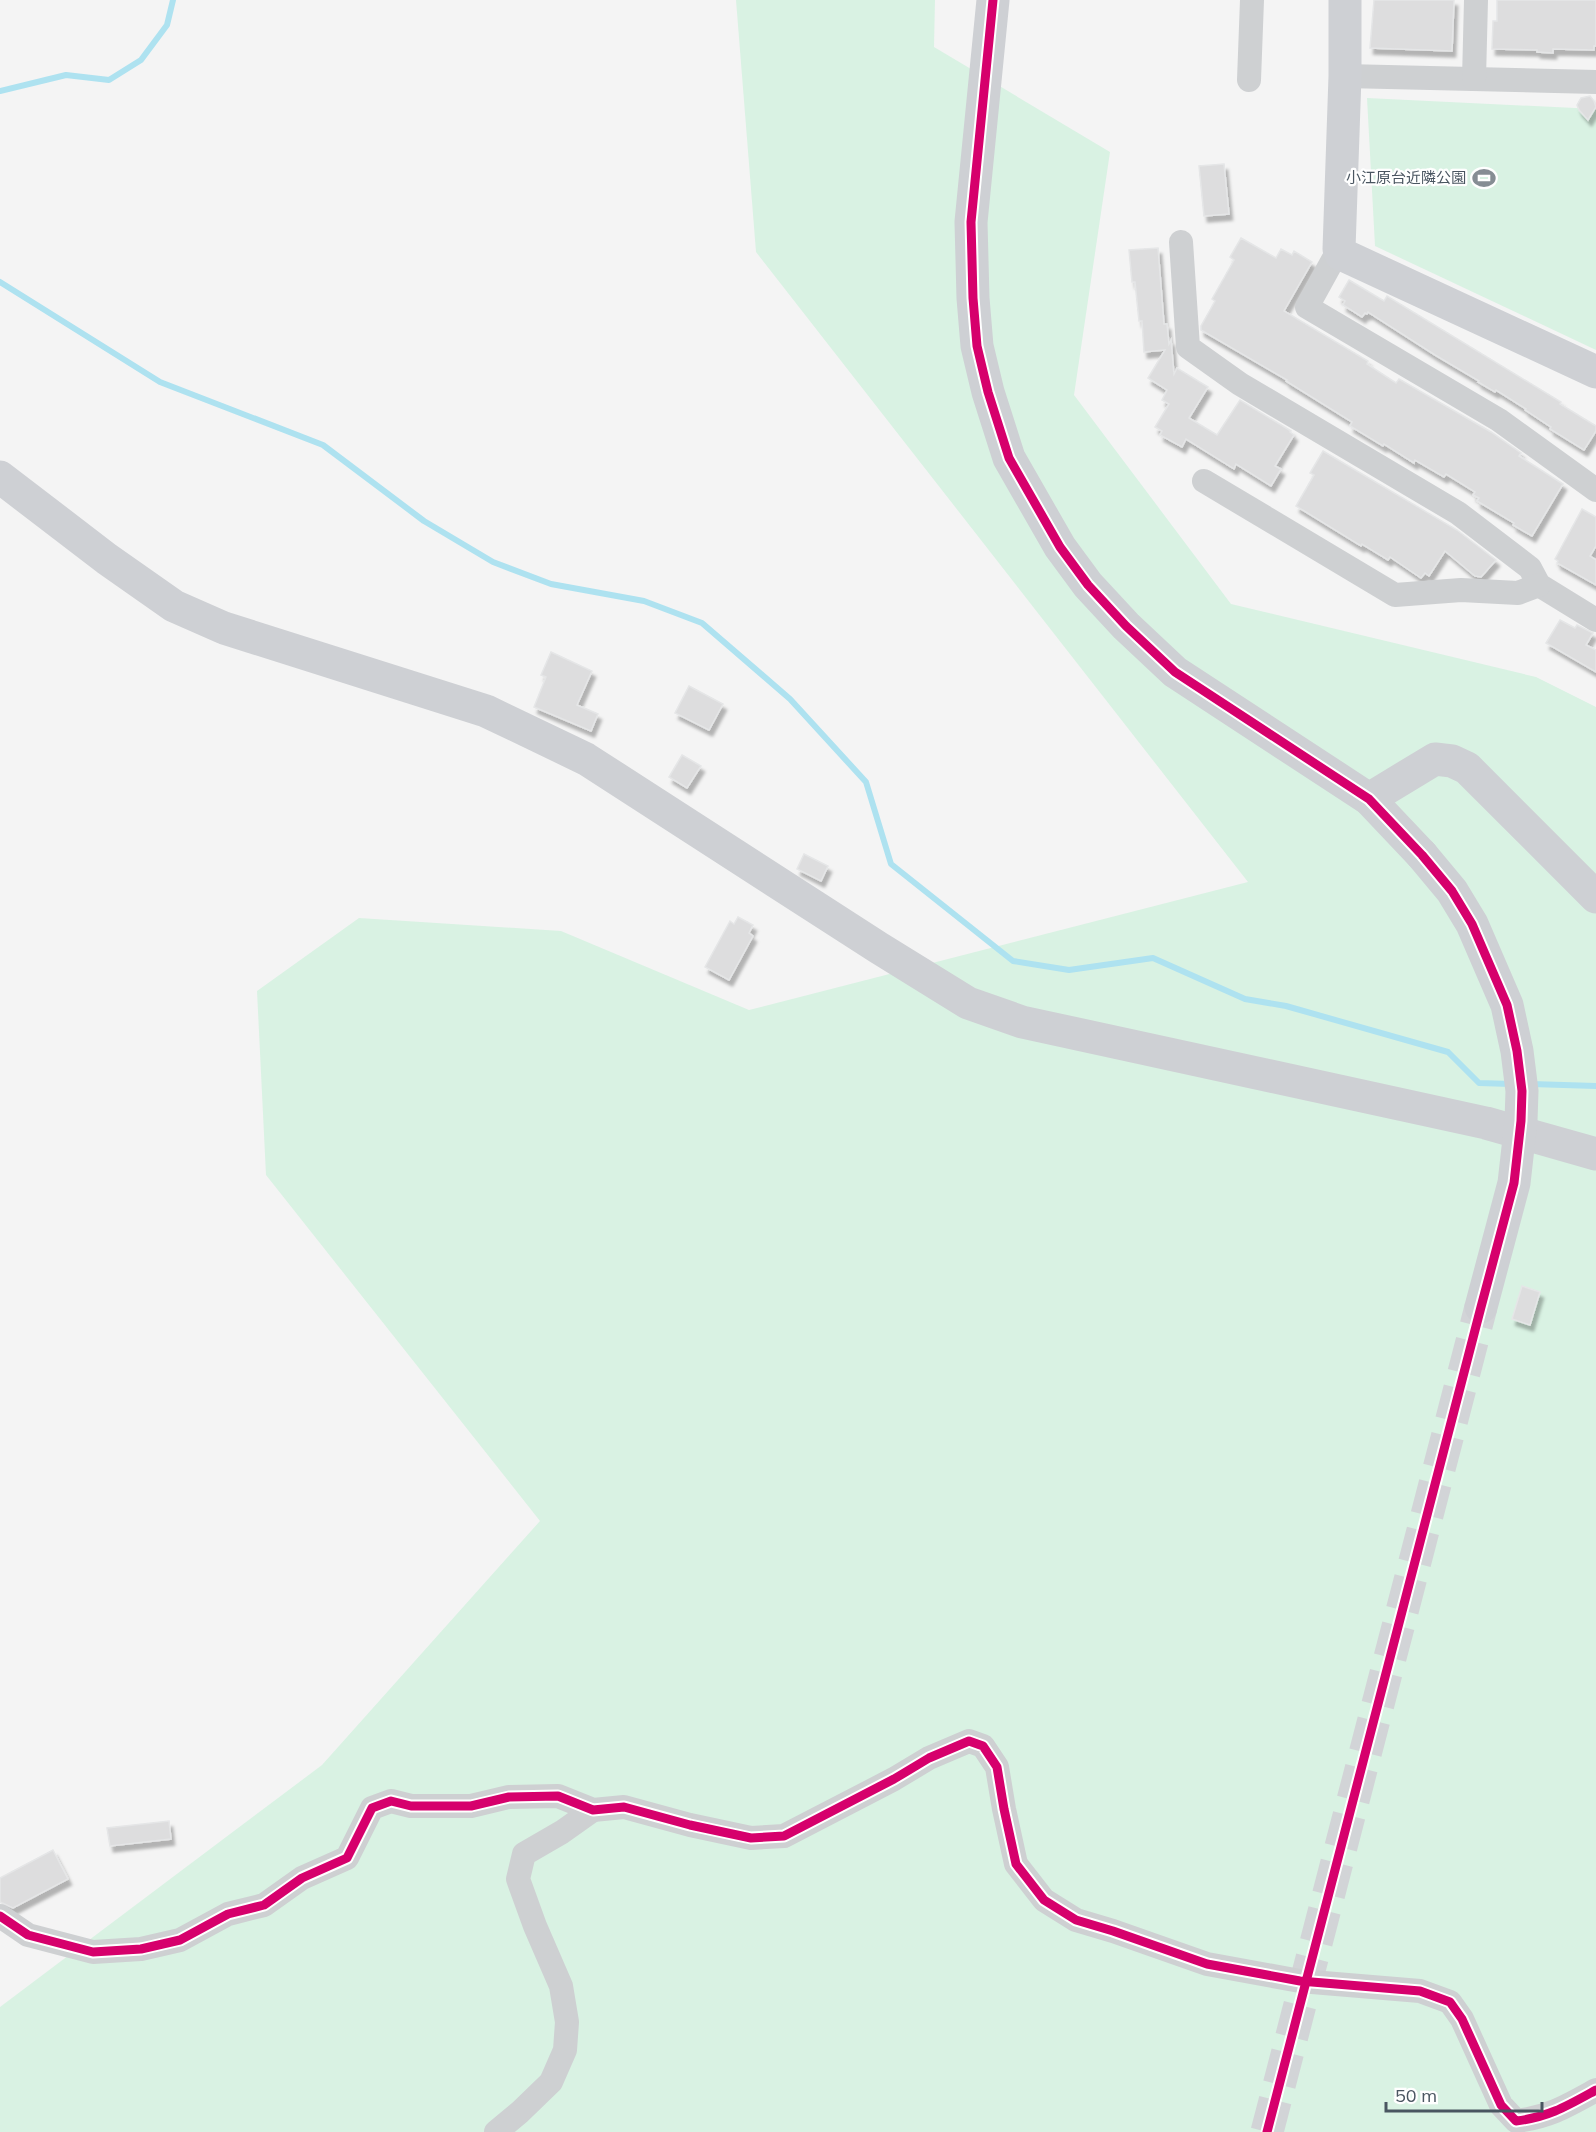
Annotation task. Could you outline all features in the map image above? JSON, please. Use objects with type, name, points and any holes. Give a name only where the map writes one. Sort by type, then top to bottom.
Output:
[{"type":"street","points":[[993,0],[971,222],[973,298],[980,358],[1009,458],[1060,547],[1088,585],[1126,626],[1176,672],[1370,799],[1452,891],[1481,943],[1507,1005],[1522,1091],[1514,1183],[1480,1306]]},
{"type":"street","points":[[1249,80],[1252,0]]},
{"type":"street","points":[[1345,0],[1345,76],[1339,249],[1306,307],[1500,420],[1596,490]]},
{"type":"street","points":[[1474,79],[1476,0]]},
{"type":"street","points":[[1345,76],[1596,82]]},
{"type":"street","points":[[1181,242],[1188,347],[1240,384],[1458,513],[1530,568],[1539,585],[1596,620]]},
{"type":"street","points":[[1339,249],[1341,254],[1355,261],[1596,372]]},
{"type":"street","points":[[0,477],[107,560],[174,606],[224,628],[486,711],[586,759],[869,942],[968,1003],[1023,1022],[1486,1123],[1596,1154]]},
{"type":"street","points":[[1204,481],[1395,595],[1461,590],[1518,593],[1539,585]]},
{"type":"street","points":[[1370,799],[1435,759],[1452,761],[1467,768],[1596,897]]},
{"type":"street","points":[[0,1916],[28,1935],[93,1952],[141,1949],[180,1940],[228,1914],[264,1905],[302,1878],[347,1858],[372,1808],[391,1801],[411,1806],[471,1806],[509,1797],[558,1796],[593,1810],[624,1807],[690,1825],[751,1838],[784,1836],[854,1801],[929,1758],[969,1741],[983,1746],[997,1767],[1017,1864],[1044,1900],[1076,1920],[1207,1964],[1300,1981],[1420,1991],[1450,2002],[1462,2019],[1502,2105],[1516,2121],[1539,2118],[1563,2109],[1596,2090]]},
{"type":"street","points":[[496,2132],[551,2082],[565,2050],[567,2022],[561,1986],[518,1879],[524,1854],[593,1810]]},
{"type":"green space","points":[[736,0],[935,0],[934,47],[1110,152],[1074,395],[1231,604],[1536,677],[1596,707],[1596,2132],[0,2132],[0,2007],[322,1765],[540,1521],[266,1175],[257,991],[359,918],[561,931],[749,1010],[1248,882],[756,252]]},
{"type":"green space","name":"小江原台近隣公園","points":[[1367,98],[1596,109],[1596,350],[1375,246]]},
{"type":"building","points":[[1374,0],[1454,0],[1452,51],[1370,48]]},
{"type":"building","points":[[1497,0],[1596,0],[1596,46],[1594,50],[1553,49],[1553,53],[1537,52],[1537,50],[1492,49],[1493,21],[1497,21]]},
{"type":"building","points":[[1590,96],[1596,107],[1588,120],[1577,105],[1581,98]]},
{"type":"building","points":[[1224,164],[1229,214],[1204,216],[1199,166]]},
{"type":"building","points":[[1241,238],[1276,258],[1281,249],[1292,255],[1294,251],[1312,262],[1284,311],[1368,361],[1367,364],[1396,383],[1399,379],[1491,432],[1521,453],[1519,456],[1563,484],[1532,536],[1477,501],[1479,498],[1473,495],[1475,492],[1446,474],[1444,477],[1415,460],[1414,463],[1384,444],[1383,446],[1350,426],[1352,422],[1287,380],[1201,330],[1215,301],[1212,299],[1234,260],[1230,257]]},
{"type":"building","points":[[1158,248],[1164,324],[1167,324],[1169,344],[1171,340],[1174,374],[1177,368],[1208,387],[1189,418],[1217,435],[1240,400],[1291,431],[1294,435],[1275,466],[1281,469],[1271,486],[1236,464],[1234,469],[1186,439],[1182,447],[1160,435],[1162,431],[1155,427],[1169,404],[1162,400],[1167,390],[1148,378],[1165,350],[1144,352],[1142,321],[1139,321],[1129,250]]},
{"type":"building","points":[[1349,280],[1384,301],[1387,296],[1561,402],[1560,404],[1596,426],[1596,431],[1584,450],[1550,429],[1551,427],[1526,409],[1496,390],[1495,392],[1478,382],[1368,312],[1362,317],[1343,305],[1345,301],[1339,297]]},
{"type":"building","points":[[1323,451],[1457,530],[1496,560],[1481,577],[1475,576],[1445,551],[1429,576],[1425,573],[1421,578],[1390,557],[1388,560],[1362,544],[1361,546],[1296,506],[1314,475],[1310,473]]},
{"type":"building","points":[[1582,509],[1596,517],[1596,546],[1590,556],[1596,560],[1596,585],[1557,563],[1555,559]]},
{"type":"building","points":[[1560,620],[1575,628],[1577,625],[1593,633],[1586,645],[1596,650],[1596,672],[1546,643]]},
{"type":"building","points":[[551,652],[592,671],[577,705],[598,714],[591,731],[534,707],[546,677],[541,675]]},
{"type":"building","points":[[689,686],[723,704],[709,730],[675,713]]},
{"type":"building","points":[[682,755],[701,766],[687,788],[669,777]]},
{"type":"building","points":[[804,854],[828,866],[821,881],[797,869]]},
{"type":"building","points":[[738,917],[753,925],[749,933],[753,936],[729,980],[705,967],[730,921],[734,924]]},
{"type":"building","points":[[1522,1286],[1540,1292],[1530,1325],[1512,1319]]},
{"type":"building","points":[[169,1821],[171,1839],[110,1846],[107,1828]]},
{"type":"building","points":[[53,1850],[68,1879],[13,1908],[0,1902],[0,1878]]},
{"type":"waterway","points":[[0,91],[66,75],[109,80],[141,60],[167,25],[173,0]]},
{"type":"waterway","points":[[0,282],[160,382],[323,445],[424,521],[493,562],[551,584],[644,601],[702,623],[790,699],[866,782],[891,864],[1013,961],[1069,970],[1153,958],[1245,999],[1286,1006],[1448,1052],[1479,1083],[1511,1084]]},
{"type":"waterway","points":[[1531,1084],[1596,1086]]},
{"type":"tunnel","points":[[1267,2132],[1481,1307]]},
{"type":"cycle path","points":[[993,0],[971,222],[973,298],[977,346],[988,392],[1009,458],[1060,547],[1088,585],[1126,626],[1175,672],[1369,799],[1422,855],[1452,891],[1472,924],[1507,1005],[1517,1051],[1522,1091],[1514,1183],[1267,2132]]},
{"type":"cycle path","points":[[0,1916],[28,1935],[93,1952],[141,1949],[180,1940],[228,1914],[264,1905],[302,1878],[347,1858],[372,1808],[391,1801],[411,1806],[471,1806],[509,1797],[558,1796],[593,1810],[624,1807],[690,1825],[751,1838],[784,1836],[894,1779],[929,1758],[969,1741],[983,1746],[997,1767],[1016,1864],[1044,1900],[1076,1920],[1207,1964],[1300,1981],[1420,1991],[1450,2002],[1462,2019],[1501,2105],[1516,2121],[1548,2114],[1596,2090]]},
{"type":"place","name":"小江原台近隣公園","points":[[1484,178]]}]
